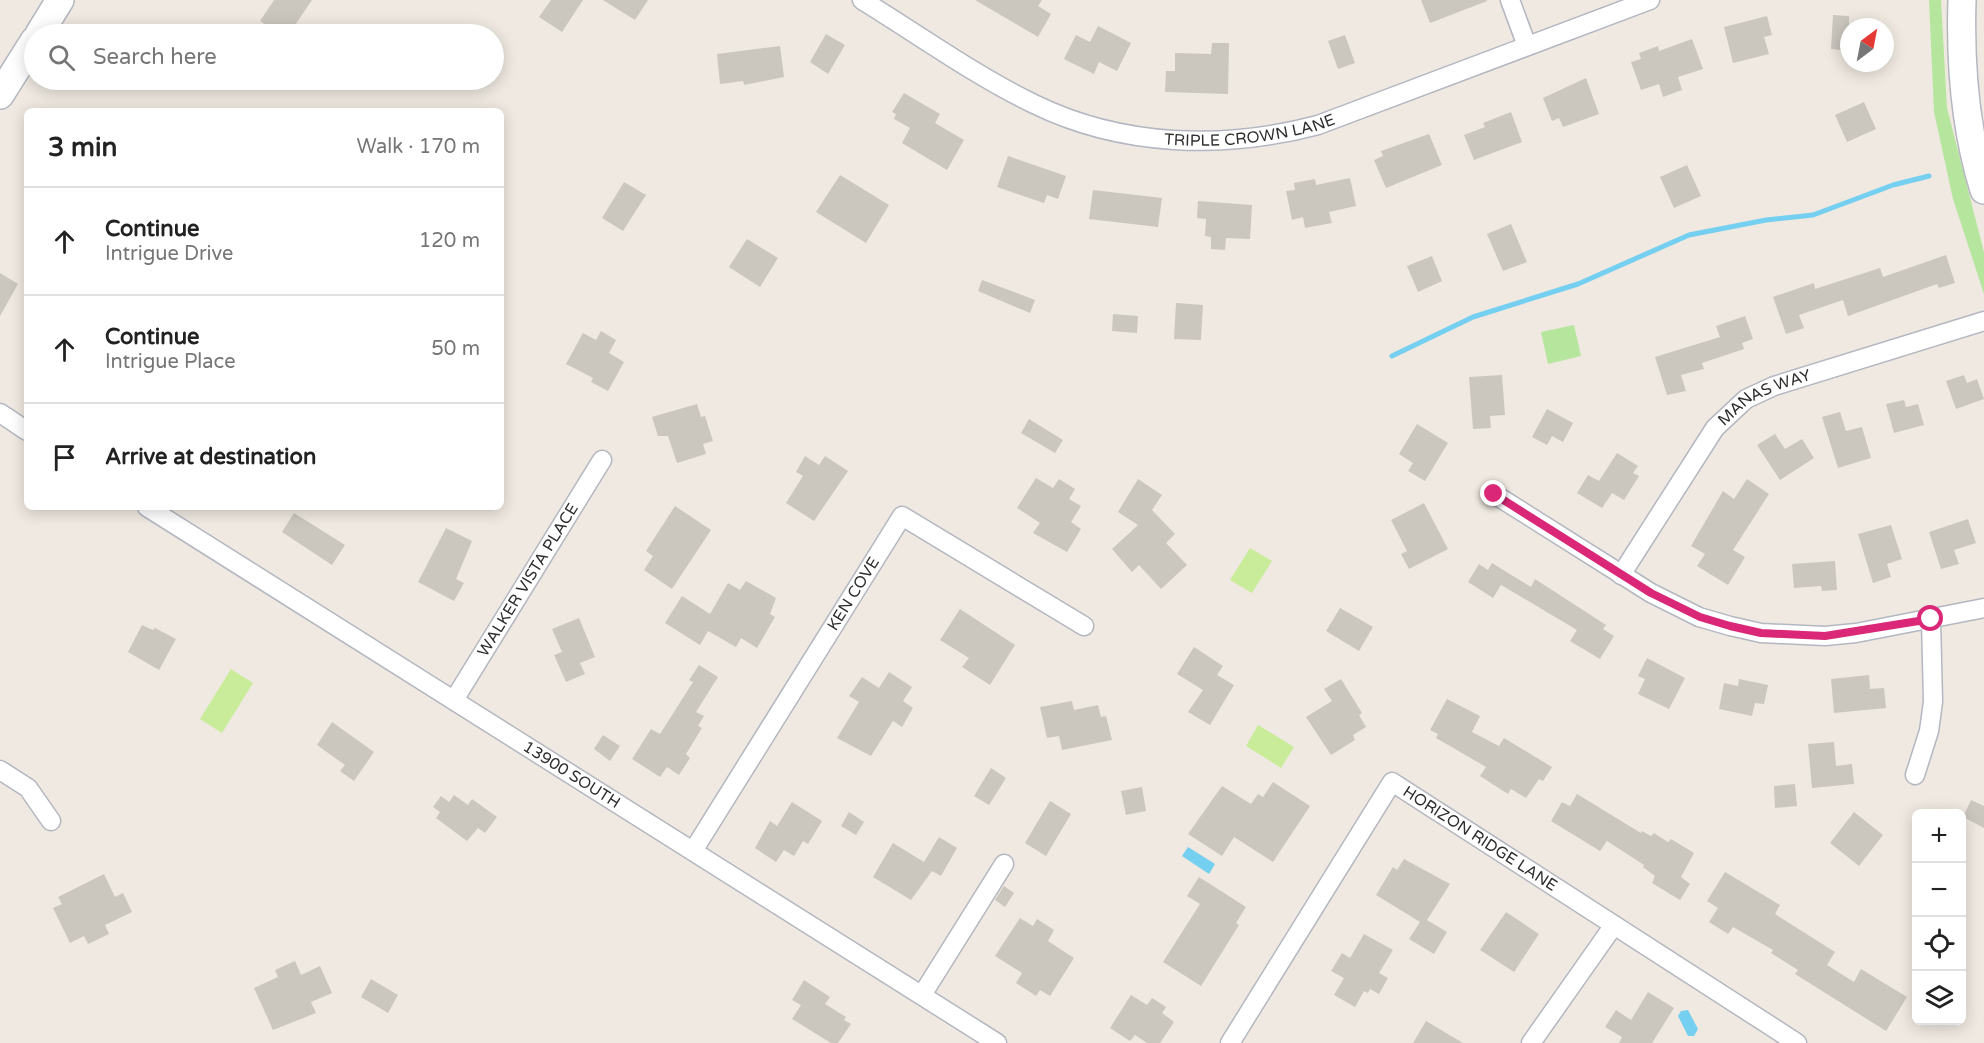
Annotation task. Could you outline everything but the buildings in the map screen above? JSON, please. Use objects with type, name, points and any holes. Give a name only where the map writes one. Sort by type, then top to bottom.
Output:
[{"type":"street","points":[[45,24],[60,0]]},
{"type":"street","name":"TRIPLE CROWN LANE","points":[[862,0],[1005,89],[1036,105],[1100,128],[1168,140],[1237,140],[1294,131],[1342,117],[1650,0]]},
{"type":"street","points":[[1510,0],[1527,46]]},
{"type":"street","points":[[1962,0],[1964,82],[1979,145],[1984,190]]},
{"type":"street","points":[[0,95],[24,57]]},
{"type":"street","name":"MANAS WAY","points":[[1621,575],[1706,438],[1724,417],[1746,399],[1774,386],[1984,321]]},
{"type":"street","points":[[0,413],[24,429]]},
{"type":"street","name":"WALKER VISTA PLACE","points":[[454,700],[602,460]]},
{"type":"street","points":[[1494,494],[1621,575],[1700,617],[1761,633],[1825,636],[1984,608]]},
{"type":"street","name":"13900 SOUTH","points":[[152,510],[998,1043]]},
{"type":"street","name":"KEN COVE","points":[[693,851],[902,516],[1084,627]]},
{"type":"street","points":[[1914,775],[1931,723],[1934,681],[1931,619]]},
{"type":"street","points":[[0,770],[28,788],[51,822]]},
{"type":"street","name":"HORIZON RIDGE LANE","points":[[1230,1043],[1392,782],[1797,1043]]},
{"type":"street","points":[[922,995],[1004,864]]},
{"type":"street","points":[[1531,1043],[1614,925]]},
{"type":"green space","points":[[1929,0],[1941,0],[1947,108],[1984,252],[1984,294],[1953,199],[1934,112]]},
{"type":"green space","points":[[1574,325],[1581,356],[1548,364],[1541,332]]},
{"type":"green space","points":[[1250,548],[1272,561],[1252,593],[1230,580]]},
{"type":"green space","points":[[231,669],[253,683],[222,733],[200,719]]},
{"type":"green space","points":[[1258,725],[1294,747],[1281,768],[1246,746]]},
{"type":"water","points":[[1188,847],[1215,864],[1209,874],[1182,856]]},
{"type":"water","points":[[1688,1010],[1698,1029],[1694,1036],[1688,1036],[1678,1016],[1681,1011]]},
{"type":"waterway","points":[[1392,356],[1473,317],[1578,284],[1689,235],[1766,220],[1813,215],[1893,185],[1929,176]]},
{"type":"route","points":[[1494,494],[1651,593],[1700,617],[1730,626],[1761,633],[1825,636],[1856,633],[1931,619]]}]
